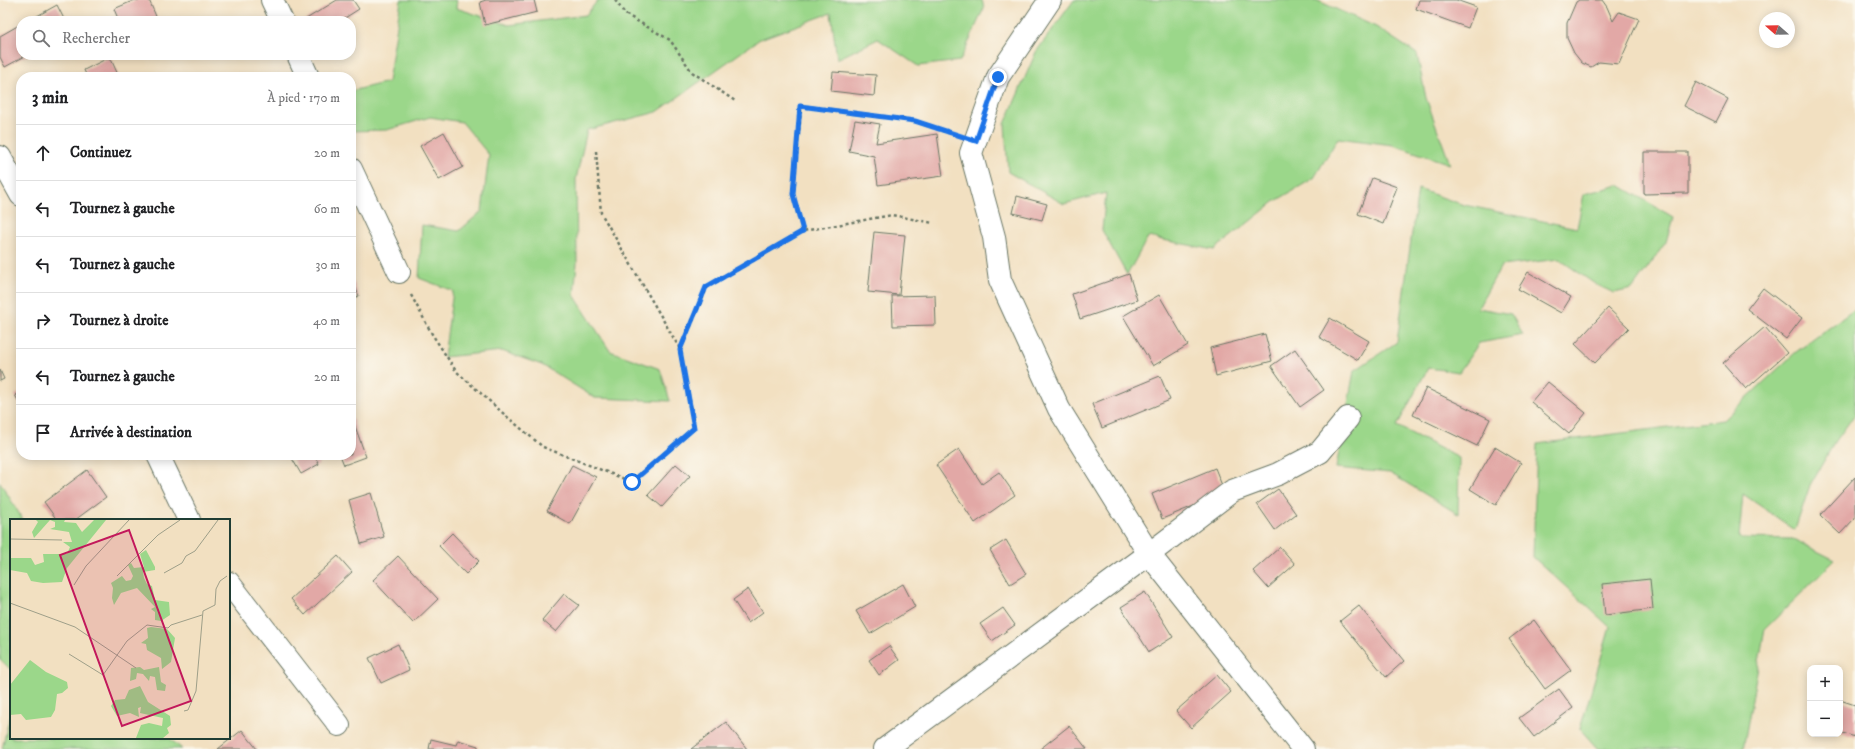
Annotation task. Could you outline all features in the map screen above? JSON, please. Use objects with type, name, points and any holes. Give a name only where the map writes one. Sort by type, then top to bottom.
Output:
[{"type":"street","points":[[272,0],[280,16]]},
{"type":"street","points":[[1050,0],[998,77],[971,153],[994,237],[1000,280],[1059,409],[1149,554],[1303,749]]},
{"type":"street","points":[[300,60],[306,72]]},
{"type":"street","points":[[0,157],[16,186]]},
{"type":"street","points":[[356,180],[399,272]]},
{"type":"street","points":[[885,749],[1232,491],[1278,474],[1320,452],[1348,418]]},
{"type":"street","points":[[160,460],[189,519]]},
{"type":"street","points":[[230,584],[339,725]]},
{"type":"path","points":[[615,0],[625,14],[670,40],[692,72],[735,101]]},
{"type":"path","points":[[803,231],[793,194],[800,106],[915,121],[976,141]]},
{"type":"path","points":[[399,272],[432,334],[456,371],[461,376],[543,447],[632,482],[694,428],[680,350],[601,213],[596,151]]},
{"type":"path","points":[[680,350],[706,287],[803,231],[892,215],[933,223]]},
{"type":"green space","points":[[401,0],[457,0],[456,8],[509,25],[586,15],[598,0],[982,0],[984,8],[960,61],[918,66],[878,39],[837,59],[831,13],[760,39],[657,112],[587,130],[576,179],[577,263],[574,295],[610,351],[660,369],[670,401],[595,398],[542,365],[502,351],[444,357],[453,291],[419,278],[422,225],[459,231],[482,211],[489,155],[462,122],[430,117],[387,130],[356,131],[356,90],[388,82]]},
{"type":"green space","points":[[1074,0],[1316,0],[1376,27],[1417,54],[1426,98],[1450,164],[1393,145],[1338,138],[1314,178],[1274,202],[1214,250],[1148,237],[1127,275],[1102,230],[1106,193],[1064,204],[1008,172],[1005,124],[1036,52]]},
{"type":"green space","points":[[1619,185],[1673,217],[1666,242],[1632,289],[1614,293],[1595,284],[1559,259],[1501,266],[1478,308],[1511,314],[1523,335],[1479,343],[1459,372],[1428,368],[1397,426],[1459,458],[1458,514],[1390,473],[1336,468],[1354,371],[1397,342],[1418,189],[1464,205],[1577,228],[1584,194]]},
{"type":"green space","points":[[1855,309],[1855,414],[1833,445],[1810,485],[1795,530],[1743,494],[1739,538],[1793,539],[1835,560],[1765,629],[1743,749],[1598,749],[1580,729],[1610,627],[1533,557],[1537,444],[1723,420],[1796,352]]},
{"type":"green space","points":[[0,482],[22,519],[10,519],[10,669],[0,659]]},
{"type":"green space","points":[[10,715],[10,739],[170,739],[182,749],[2,749]]},
{"type":"building","points":[[135,0],[149,0],[156,16],[117,16],[114,9]]},
{"type":"building","points":[[337,0],[353,0],[359,9],[348,16],[311,16]]},
{"type":"building","points":[[486,0],[534,0],[537,12],[485,25],[480,2]]},
{"type":"building","points":[[1419,0],[1456,0],[1476,7],[1468,28],[1416,9]]},
{"type":"building","points":[[1579,0],[1602,0],[1613,21],[1619,12],[1639,19],[1619,64],[1599,62],[1591,67],[1582,63],[1574,53],[1567,38],[1567,23],[1576,2]]},
{"type":"building","points":[[57,5],[62,16],[37,16]]},
{"type":"building","points":[[16,27],[16,60],[18,60],[5,67],[0,57],[0,36]]},
{"type":"building","points":[[104,60],[111,60],[117,72],[85,72],[84,70]]},
{"type":"building","points":[[833,72],[876,75],[874,96],[831,91]]},
{"type":"building","points":[[1696,82],[1728,99],[1716,122],[1684,106]]},
{"type":"building","points":[[855,120],[880,124],[876,143],[937,134],[943,176],[878,185],[874,156],[849,151]]},
{"type":"building","points":[[444,132],[463,167],[439,180],[420,146]]},
{"type":"building","points":[[1644,152],[1688,152],[1688,193],[1644,194]]},
{"type":"building","points":[[1372,178],[1397,187],[1383,224],[1358,214]]},
{"type":"building","points":[[1017,196],[1047,204],[1042,220],[1013,213]]},
{"type":"building","points":[[874,232],[905,235],[899,295],[868,292]]},
{"type":"building","points":[[1528,272],[1571,297],[1561,313],[1518,289]]},
{"type":"building","points":[[1129,274],[1137,300],[1080,319],[1072,294]]},
{"type":"building","points":[[1763,288],[1802,318],[1786,339],[1747,309]]},
{"type":"building","points":[[356,289],[359,296],[356,297]]},
{"type":"building","points":[[935,295],[936,325],[893,326],[892,296]]},
{"type":"building","points":[[1159,295],[1188,345],[1153,366],[1123,316]]},
{"type":"building","points":[[1608,308],[1629,328],[1595,363],[1575,344]]},
{"type":"building","points":[[1330,318],[1369,341],[1358,360],[1319,337]]},
{"type":"building","points":[[1765,327],[1787,353],[1746,389],[1723,363]]},
{"type":"building","points":[[1265,334],[1272,361],[1216,376],[1210,348]]},
{"type":"building","points":[[1295,349],[1324,390],[1300,407],[1271,366]]},
{"type":"building","points":[[0,370],[4,379],[0,381]]},
{"type":"building","points":[[1160,376],[1170,400],[1102,428],[1092,404]]},
{"type":"building","points":[[1548,382],[1586,413],[1569,434],[1531,402]]},
{"type":"building","points":[[1426,388],[1490,419],[1477,446],[1413,415]]},
{"type":"building","points":[[356,429],[366,457],[344,465],[342,460],[356,460]]},
{"type":"building","points":[[1495,447],[1521,463],[1496,505],[1470,489]]},
{"type":"building","points":[[959,449],[982,484],[999,472],[1015,495],[975,523],[936,465]]},
{"type":"building","points":[[293,460],[317,460],[319,464],[301,474]]},
{"type":"building","points":[[676,464],[690,476],[662,507],[648,495]]},
{"type":"building","points":[[572,465],[596,477],[570,524],[547,511]]},
{"type":"building","points":[[1215,468],[1225,493],[1162,519],[1152,494]]},
{"type":"building","points":[[87,470],[106,497],[76,519],[56,519],[44,502]]},
{"type":"building","points":[[1855,477],[1855,518],[1840,534],[1820,515]]},
{"type":"building","points":[[1278,489],[1296,514],[1275,530],[1257,504]]},
{"type":"building","points":[[371,493],[384,537],[361,544],[349,500]]},
{"type":"building","points":[[452,533],[479,561],[466,574],[439,546]]},
{"type":"building","points":[[1006,540],[1026,574],[1010,584],[990,550]]},
{"type":"building","points":[[1280,547],[1295,564],[1268,588],[1253,571]]},
{"type":"building","points":[[338,556],[352,572],[305,615],[291,599]]},
{"type":"building","points":[[398,556],[438,599],[413,623],[373,580]]},
{"type":"building","points":[[1650,579],[1653,609],[1605,615],[1602,584]]},
{"type":"building","points":[[903,584],[915,607],[870,634],[856,611]]},
{"type":"building","points":[[748,589],[763,612],[748,623],[733,600]]},
{"type":"building","points":[[1145,592],[1173,637],[1149,652],[1121,607]]},
{"type":"building","points":[[564,594],[579,605],[556,632],[542,620]]},
{"type":"building","points":[[1359,606],[1404,661],[1386,677],[1340,621]]},
{"type":"building","points":[[1003,608],[1015,625],[992,641],[980,624]]},
{"type":"building","points":[[1534,620],[1571,670],[1545,689],[1509,639]]},
{"type":"building","points":[[398,644],[409,670],[381,683],[369,658]]},
{"type":"building","points":[[889,646],[899,660],[879,675],[869,660]]},
{"type":"building","points":[[1217,675],[1231,692],[1191,728],[1176,711]]},
{"type":"building","points":[[1559,689],[1573,708],[1534,737],[1519,718]]},
{"type":"building","points":[[1843,701],[1855,705],[1855,737],[1843,733]]},
{"type":"building","points":[[726,722],[747,749],[691,749]]},
{"type":"building","points":[[1069,726],[1087,749],[1040,749]]},
{"type":"building","points":[[242,730],[257,749],[218,749]]},
{"type":"building","points":[[431,739],[456,745],[458,740],[478,746],[478,749],[429,749]]},
{"type":"route","points":[[632,482],[694,428],[680,350],[706,287],[803,231],[793,194],[800,106],[915,121],[976,141],[998,77]]}]
